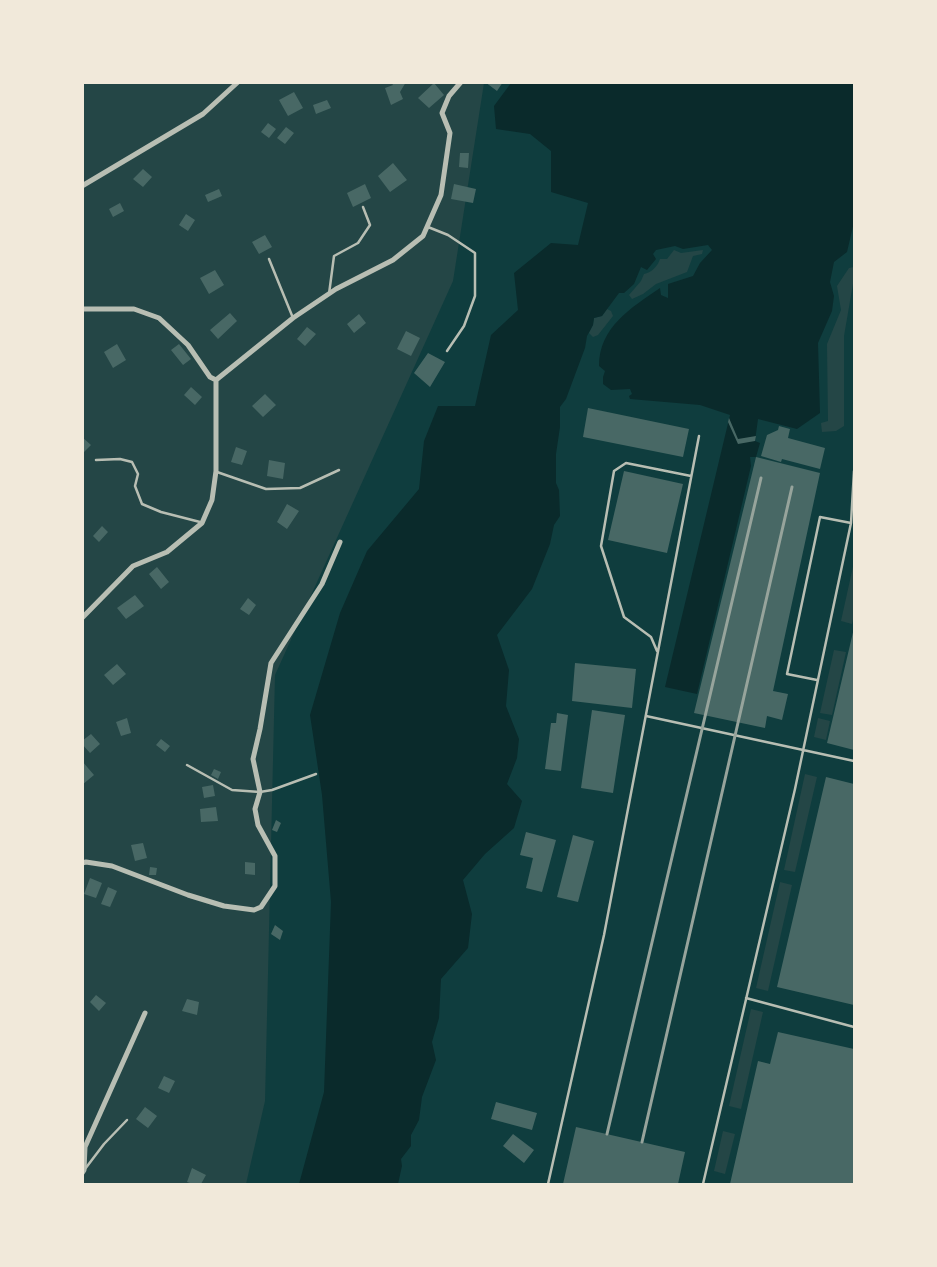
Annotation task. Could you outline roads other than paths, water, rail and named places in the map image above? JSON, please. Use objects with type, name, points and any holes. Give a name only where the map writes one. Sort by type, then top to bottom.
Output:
[{"type":"street","points":[[82,186],[203,114],[238,82]]},
{"type":"street","points":[[216,380],[293,318],[329,294],[393,260],[423,236],[440,195],[450,133],[442,113],[449,96],[461,82]]},
{"type":"street","points":[[82,308],[134,309],[159,318],[188,345],[210,376],[216,380]]},
{"type":"street","points":[[82,618],[133,566],[167,552],[202,523],[212,500],[216,471],[216,380]]},
{"type":"street","points":[[82,863],[112,866],[188,895],[224,906],[254,910],[261,907],[275,886],[275,856],[258,825],[255,809],[260,792],[253,759],[271,664],[322,584],[340,542]]},
{"type":"street","points":[[83,1172],[85,1147],[145,1013]]},
{"type":"lane","points":[[329,294],[334,256],[358,243],[370,226],[364,208]]},
{"type":"lane","points":[[427,227],[448,235],[475,254],[475,296],[464,326],[447,351]]},
{"type":"lane","points":[[269,259],[293,318]]},
{"type":"lane","points":[[548,1184],[604,935],[699,436]]},
{"type":"lane","points":[[96,460],[120,459],[132,462],[138,474],[135,486],[142,504],[161,512],[202,523]]},
{"type":"lane","points":[[658,654],[651,636],[624,617],[602,546],[614,471],[626,463],[691,476]]},
{"type":"lane","points":[[216,471],[266,489],[300,488],[339,470]]},
{"type":"lane","points":[[703,1184],[818,680],[851,523],[854,470]]},
{"type":"lane","points":[[818,680],[787,674],[814,544],[820,517],[851,523]]},
{"type":"lane","points":[[646,716],[854,761]]},
{"type":"lane","points":[[187,765],[232,790],[260,792],[272,790],[316,774]]},
{"type":"lane","points":[[746,998],[854,1027]]},
{"type":"lane","points":[[83,1172],[104,1144],[127,1120]]},
{"type":"railway","points":[[607,1134],[761,478]]},
{"type":"railway","points":[[642,1142],[792,487]]}]
